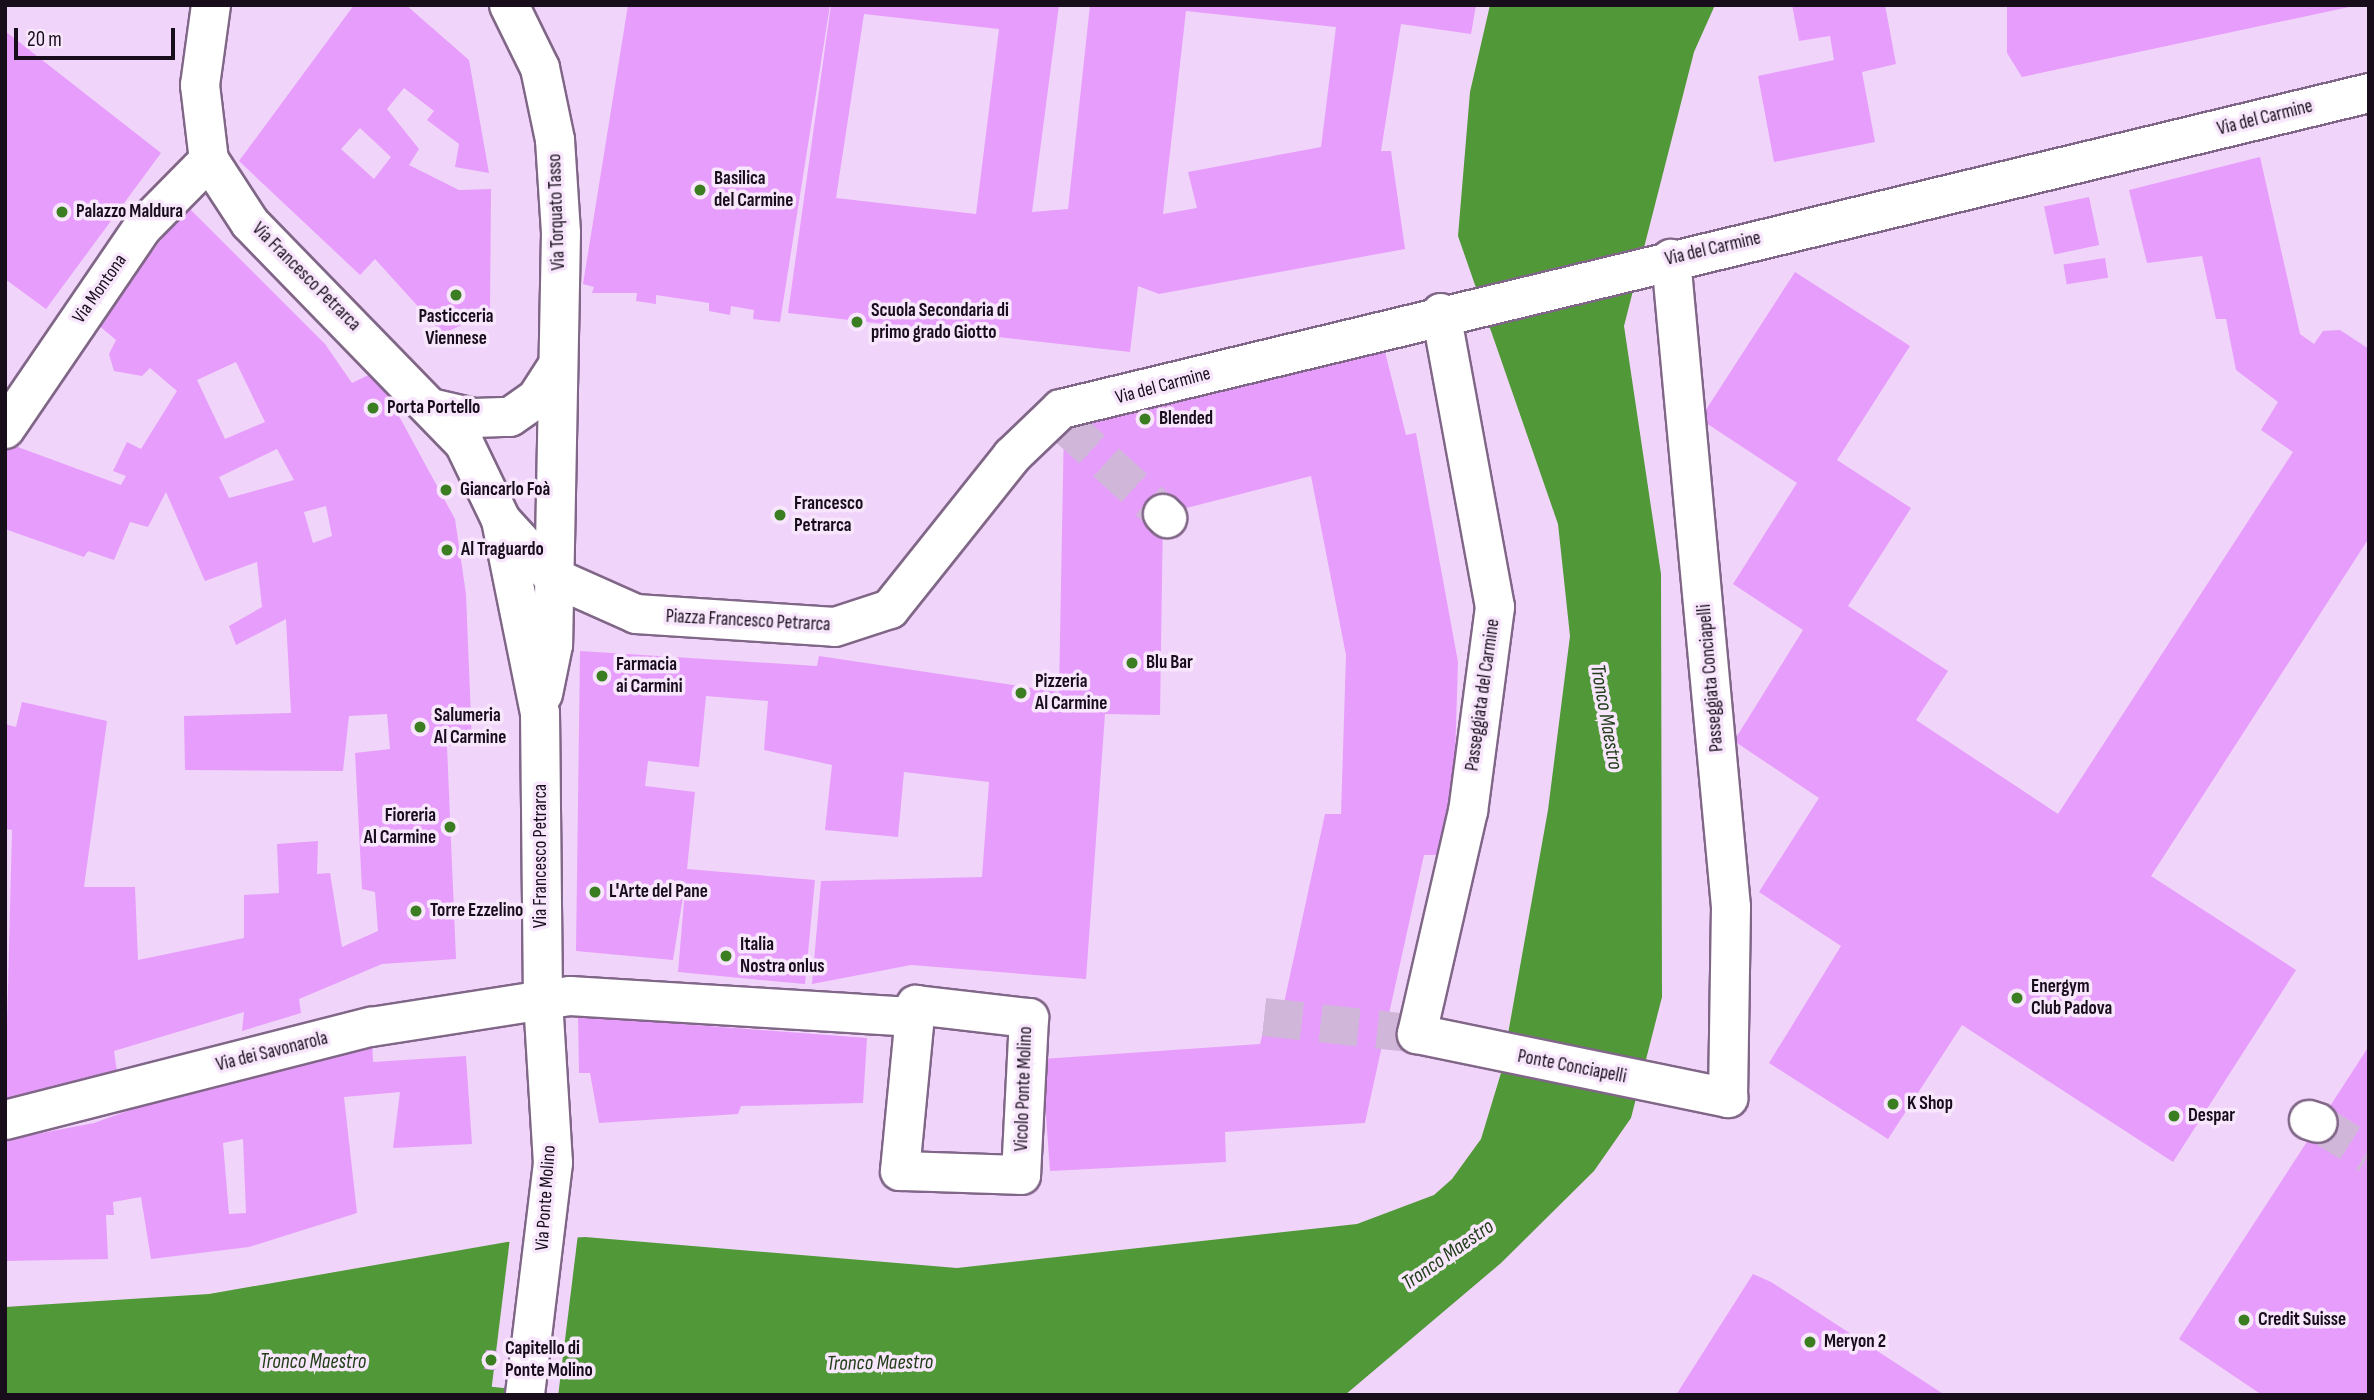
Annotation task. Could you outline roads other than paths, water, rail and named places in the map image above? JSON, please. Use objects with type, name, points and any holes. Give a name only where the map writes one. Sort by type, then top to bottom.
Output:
[{"type":"street","name":"Via Francesco Petrarca","points":[[211,5],[200,85],[209,160],[250,223],[436,408],[464,443],[501,520],[540,713],[543,1000]]},
{"type":"street","name":"Via Torquato Tasso","points":[[509,6],[540,68],[555,140],[561,233],[555,424]]},
{"type":"street","name":"Via del Carmine","points":[[1061,418],[1454,311],[2369,93]]},
{"type":"street","name":"Via Montona","points":[[5,429],[143,227],[209,160]]},
{"type":"street","name":"Passeggiata Conciapelli","points":[[1657,262],[1731,907],[1728,1098]]},
{"type":"street","name":"Passeggiata del Carmine","points":[[1417,1034],[1468,811],[1495,607],[1454,311]]},
{"type":"street","points":[[436,408],[474,418],[510,417],[536,399],[556,367]]},
{"type":"street","name":"Piazza Francesco Petrarca","points":[[501,520],[553,577],[635,614],[835,627],[890,609],[1012,456],[1061,418]]},
{"type":"street","name":"Via Francesco Petrarca","points":[[540,713],[553,645],[555,424]]},
{"type":"street","name":"Vicolo Ponte Molino","points":[[543,1000],[915,1014]]},
{"type":"street","name":"Via dei Savonarola","points":[[5,1119],[371,1027],[543,1000]]},
{"type":"street","name":"Via Ponte Molino","points":[[525,1395],[553,1163],[543,1000]]},
{"type":"street","name":"Vicolo Ponte Molino","points":[[916,1005],[1029,1018],[1021,1175],[900,1171],[915,1014],[916,1005]]},
{"type":"street","name":"Ponte Conciapelli","points":[[1417,1034],[1494,1052],[1728,1098]]},
{"type":"water","name":"Tronco Maestro","points":[[1490,5],[1715,5],[1694,52],[1624,326],[1661,574],[1662,997],[1631,1118],[1594,1171],[1501,1263],[1345,1395],[5,1395],[5,1307],[209,1294],[507,1242],[585,1237],[957,1268],[1357,1224],[1434,1195],[1452,1179],[1481,1139],[1501,1073],[1548,810],[1570,636],[1558,524],[1458,236],[1470,92]]},
{"type":"tunnel","points":[[1064,424],[1163,514]]},
{"type":"tunnel","points":[[1264,1017],[1417,1034]]},
{"type":"tunnel","points":[[2318,1123],[2369,1155]]},
{"type":"place","name":"Basilica del Carmine","points":[[700,190]]},
{"type":"place","name":"Palazzo Maldura","points":[[62,212]]},
{"type":"place","name":"Pasticceria Viennese","points":[[456,295]]},
{"type":"place","name":"Scuola Secondaria di primo grado Giotto","points":[[857,322]]},
{"type":"place","name":"Porta Portello","points":[[373,408]]},
{"type":"place","name":"Blended","points":[[1145,419]]},
{"type":"place","name":"Giancarlo Foà","points":[[446,490]]},
{"type":"place","name":"Francesco Petrarca","points":[[780,515]]},
{"type":"place","name":"Al Traguardo","points":[[447,550]]},
{"type":"place","name":"Blu Bar","points":[[1132,663]]},
{"type":"place","name":"Farmacia ai Carmini","points":[[602,676]]},
{"type":"place","name":"Pizzeria Al Carmine","points":[[1021,693]]},
{"type":"place","name":"Salumeria Al Carmine","points":[[420,727]]},
{"type":"place","name":"Fioreria Al Carmine","points":[[450,827]]},
{"type":"place","name":"L'Arte del Pane","points":[[595,892]]},
{"type":"place","name":"Torre Ezzelino","points":[[416,911]]},
{"type":"place","name":"Italia Nostra onlus","points":[[726,956]]},
{"type":"place","name":"Energym Club Padova","points":[[2017,998]]},
{"type":"place","name":"K Shop","points":[[1893,1104]]},
{"type":"place","name":"Despar","points":[[2174,1116]]},
{"type":"place","name":"Credit Suisse","points":[[2244,1320]]},
{"type":"place","name":"Meryon 2","points":[[1810,1342]]},
{"type":"place","name":"Capitello di Ponte Molino","points":[[491,1360]]}]
